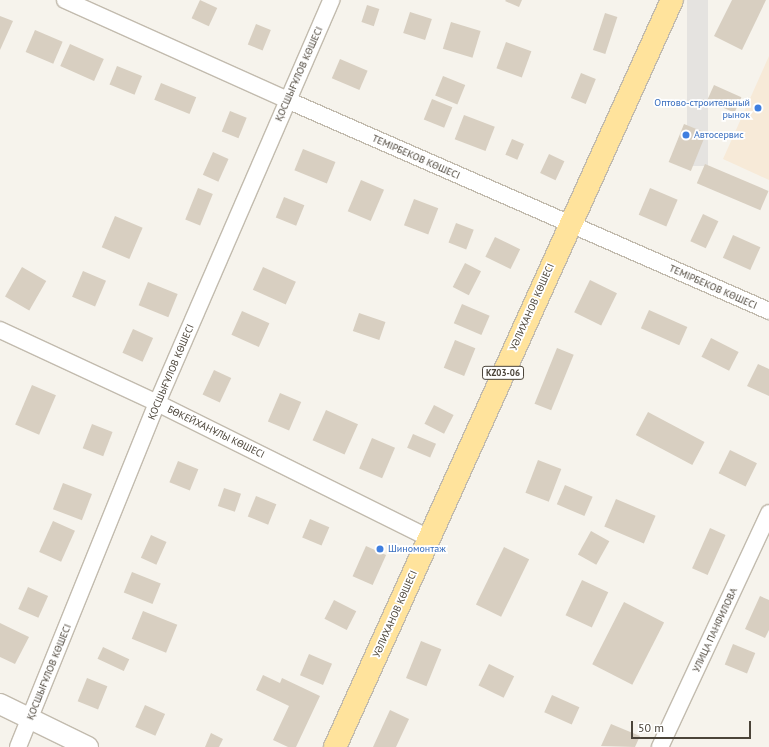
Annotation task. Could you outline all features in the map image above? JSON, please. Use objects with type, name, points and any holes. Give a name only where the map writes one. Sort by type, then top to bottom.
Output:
[{"type":"main road","name":"УӘЛИХАНОВ КӨШЕСІ","points":[[335,747],[672,0]]},
{"type":"street","name":"ТЕМІРБЕКОВ КӨШЕСІ","points":[[65,0],[287,100],[769,311]]},
{"type":"street","name":"ҚОСШЫҒҰЛОВ КӨШЕСІ","points":[[18,747],[157,403],[331,0]]},
{"type":"street","name":"БӨКЕЙХАНҰЛЫ КӨШЕСІ","points":[[0,330],[157,403],[429,538]]},
{"type":"street","name":"УЛИЦА ПАНФИЛОВА","points":[[660,747],[769,513]]},
{"type":"street","points":[[0,704],[88,747]]},
{"type":"shaded area","points":[[687,0],[708,0],[708,166],[687,166]]},
{"type":"shaded area","name":"Оптово-строительный рынок","points":[[769,56],[769,180],[723,159]]},
{"type":"building","points":[[200,0],[217,8],[209,26],[192,18]]},
{"type":"building","points":[[522,0],[519,7],[505,1]]},
{"type":"building","points":[[732,0],[766,0],[742,50],[714,36]]},
{"type":"building","points":[[367,5],[379,9],[374,26],[361,22]]},
{"type":"building","points":[[410,12],[432,19],[425,40],[403,33]]},
{"type":"building","points":[[605,13],[617,17],[605,54],[593,50]]},
{"type":"building","points":[[0,16],[13,21],[0,50]]},
{"type":"building","points":[[451,22],[481,31],[472,58],[443,49]]},
{"type":"building","points":[[256,24],[271,30],[263,50],[248,44]]},
{"type":"building","points":[[35,30],[63,42],[53,64],[26,52]]},
{"type":"building","points":[[506,42],[531,51],[522,78],[496,68]]},
{"type":"building","points":[[70,44],[104,59],[94,81],[60,66]]},
{"type":"building","points":[[340,59],[368,71],[359,90],[332,78]]},
{"type":"building","points":[[117,66],[142,76],[135,95],[110,85]]},
{"type":"building","points":[[581,73],[596,79],[586,104],[571,98]]},
{"type":"building","points":[[443,76],[465,85],[457,104],[435,95]]},
{"type":"building","points":[[161,83],[196,97],[189,114],[154,100]]},
{"type":"building","points":[[714,85],[741,97],[734,113],[707,101]]},
{"type":"building","points":[[432,99],[452,107],[444,128],[424,119]]},
{"type":"building","points":[[230,111],[247,118],[238,138],[222,131]]},
{"type":"building","points":[[464,115],[495,127],[485,151],[455,139]]},
{"type":"building","points":[[684,124],[706,133],[691,171],[669,162]]},
{"type":"building","points":[[512,139],[524,144],[517,160],[505,155]]},
{"type":"building","points":[[303,149],[335,162],[327,183],[294,170]]},
{"type":"building","points":[[213,152],[229,159],[218,182],[203,175]]},
{"type":"building","points":[[549,154],[564,161],[556,180],[540,173]]},
{"type":"building","points":[[705,164],[769,191],[760,210],[697,183]]},
{"type":"building","points":[[361,180],[384,190],[371,221],[348,211]]},
{"type":"building","points":[[198,188],[213,194],[200,226],[185,220]]},
{"type":"building","points":[[650,188],[678,200],[666,226],[639,215]]},
{"type":"building","points":[[284,197],[304,205],[296,226],[276,217]]},
{"type":"building","points":[[414,199],[438,208],[428,234],[404,225]]},
{"type":"building","points":[[703,214],[718,221],[706,248],[690,241]]},
{"type":"building","points":[[115,216],[143,228],[129,259],[102,247]]},
{"type":"building","points":[[456,223],[474,230],[466,249],[448,243]]},
{"type":"building","points":[[733,235],[760,247],[750,270],[723,258]]},
{"type":"building","points":[[495,237],[520,249],[511,269],[485,257]]},
{"type":"building","points":[[465,263],[481,271],[469,295],[453,287]]},
{"type":"building","points":[[22,267],[46,281],[29,310],[5,296]]},
{"type":"building","points":[[263,267],[296,282],[286,304],[253,290]]},
{"type":"building","points":[[83,271],[106,281],[95,307],[72,297]]},
{"type":"building","points":[[590,280],[617,293],[601,326],[574,312]]},
{"type":"building","points":[[148,282],[178,294],[168,317],[139,305]]},
{"type":"building","points":[[462,304],[490,316],[481,335],[454,323]]},
{"type":"building","points":[[649,310],[687,327],[679,345],[641,328]]},
{"type":"building","points":[[242,311],[269,323],[259,347],[231,335]]},
{"type":"building","points":[[359,313],[385,322],[379,340],[353,331]]},
{"type":"building","points":[[133,329],[153,338],[143,362],[122,353]]},
{"type":"building","points":[[711,338],[739,352],[729,371],[701,357]]},
{"type":"building","points":[[455,340],[475,348],[464,376],[444,368]]},
{"type":"building","points":[[557,348],[574,355],[551,410],[535,404]]},
{"type":"building","points":[[758,364],[769,369],[769,396],[747,386]]},
{"type":"building","points":[[214,370],[231,378],[220,403],[203,394]]},
{"type":"building","points":[[32,385],[56,395],[39,435],[15,425]]},
{"type":"building","points":[[280,393],[301,402],[289,431],[268,422]]},
{"type":"building","points":[[434,405],[454,415],[444,434],[424,424]]},
{"type":"building","points":[[326,410],[358,424],[345,454],[313,440]]},
{"type":"building","points":[[648,412],[705,442],[692,465],[636,435]]},
{"type":"building","points":[[92,424],[113,432],[103,456],[83,448]]},
{"type":"building","points":[[413,434],[436,444],[430,458],[407,448]]},
{"type":"building","points":[[372,438],[395,448],[382,478],[359,468]]},
{"type":"building","points":[[730,450],[757,463],[746,487],[719,473]]},
{"type":"building","points":[[538,460],[561,469],[549,502],[525,493]]},
{"type":"building","points":[[178,461],[198,469],[190,491],[169,482]]},
{"type":"building","points":[[63,483],[92,494],[82,520],[53,509]]},
{"type":"building","points":[[565,485],[593,497],[584,516],[557,504]]},
{"type":"building","points":[[224,488],[241,494],[235,512],[218,506]]},
{"type":"building","points":[[256,496],[276,504],[268,525],[248,516]]},
{"type":"building","points":[[616,499],[656,516],[644,543],[604,527]]},
{"type":"building","points":[[310,519],[329,527],[322,546],[302,537]]},
{"type":"building","points":[[53,521],[75,531],[61,562],[39,552]]},
{"type":"building","points":[[710,528],[726,535],[708,575],[692,568]]},
{"type":"building","points":[[591,531],[609,541],[596,565],[578,555]]},
{"type":"building","points":[[151,535],[167,542],[156,565],[141,558]]},
{"type":"building","points":[[366,546],[386,555],[373,585],[353,576]]},
{"type":"building","points":[[504,547],[529,559],[501,617],[476,605]]},
{"type":"building","points":[[132,572],[161,584],[153,604],[124,592]]},
{"type":"building","points":[[582,580],[608,592],[592,628],[566,615]]},
{"type":"building","points":[[28,587],[48,596],[38,618],[18,609]]},
{"type":"building","points":[[760,596],[769,600],[769,630],[765,638],[745,629]]},
{"type":"building","points":[[334,600],[356,611],[347,630],[324,619]]},
{"type":"building","points":[[624,602],[664,622],[632,685],[592,664]]},
{"type":"building","points":[[143,611],[177,625],[166,653],[132,639]]},
{"type":"building","points":[[0,623],[29,637],[15,664],[0,657]]},
{"type":"building","points":[[421,641],[441,649],[426,686],[406,678]]},
{"type":"building","points":[[733,644],[755,653],[747,673],[725,664]]},
{"type":"building","points":[[103,647],[129,659],[124,671],[98,659]]},
{"type":"building","points":[[309,654],[332,664],[323,685],[300,675]]},
{"type":"building","points":[[489,664],[514,676],[504,698],[478,686]]},
{"type":"building","points":[[263,675],[280,683],[282,678],[320,696],[296,747],[288,747],[273,740],[289,706],[256,690]]},
{"type":"building","points":[[87,678],[107,686],[98,709],[78,701]]},
{"type":"building","points":[[552,695],[579,707],[572,725],[544,712]]},
{"type":"building","points":[[145,705],[165,714],[155,736],[135,727]]},
{"type":"building","points":[[390,710],[409,719],[396,747],[373,747]]},
{"type":"building","points":[[611,724],[640,736],[635,747],[601,746]]},
{"type":"building","points":[[211,733],[223,739],[219,747],[205,747]]},
{"type":"place","name":"Оптово-строительный рынок","points":[[758,108]]},
{"type":"place","name":"Автосервис","points":[[686,135]]},
{"type":"place","name":"Шиномонтаж","points":[[380,549]]}]
